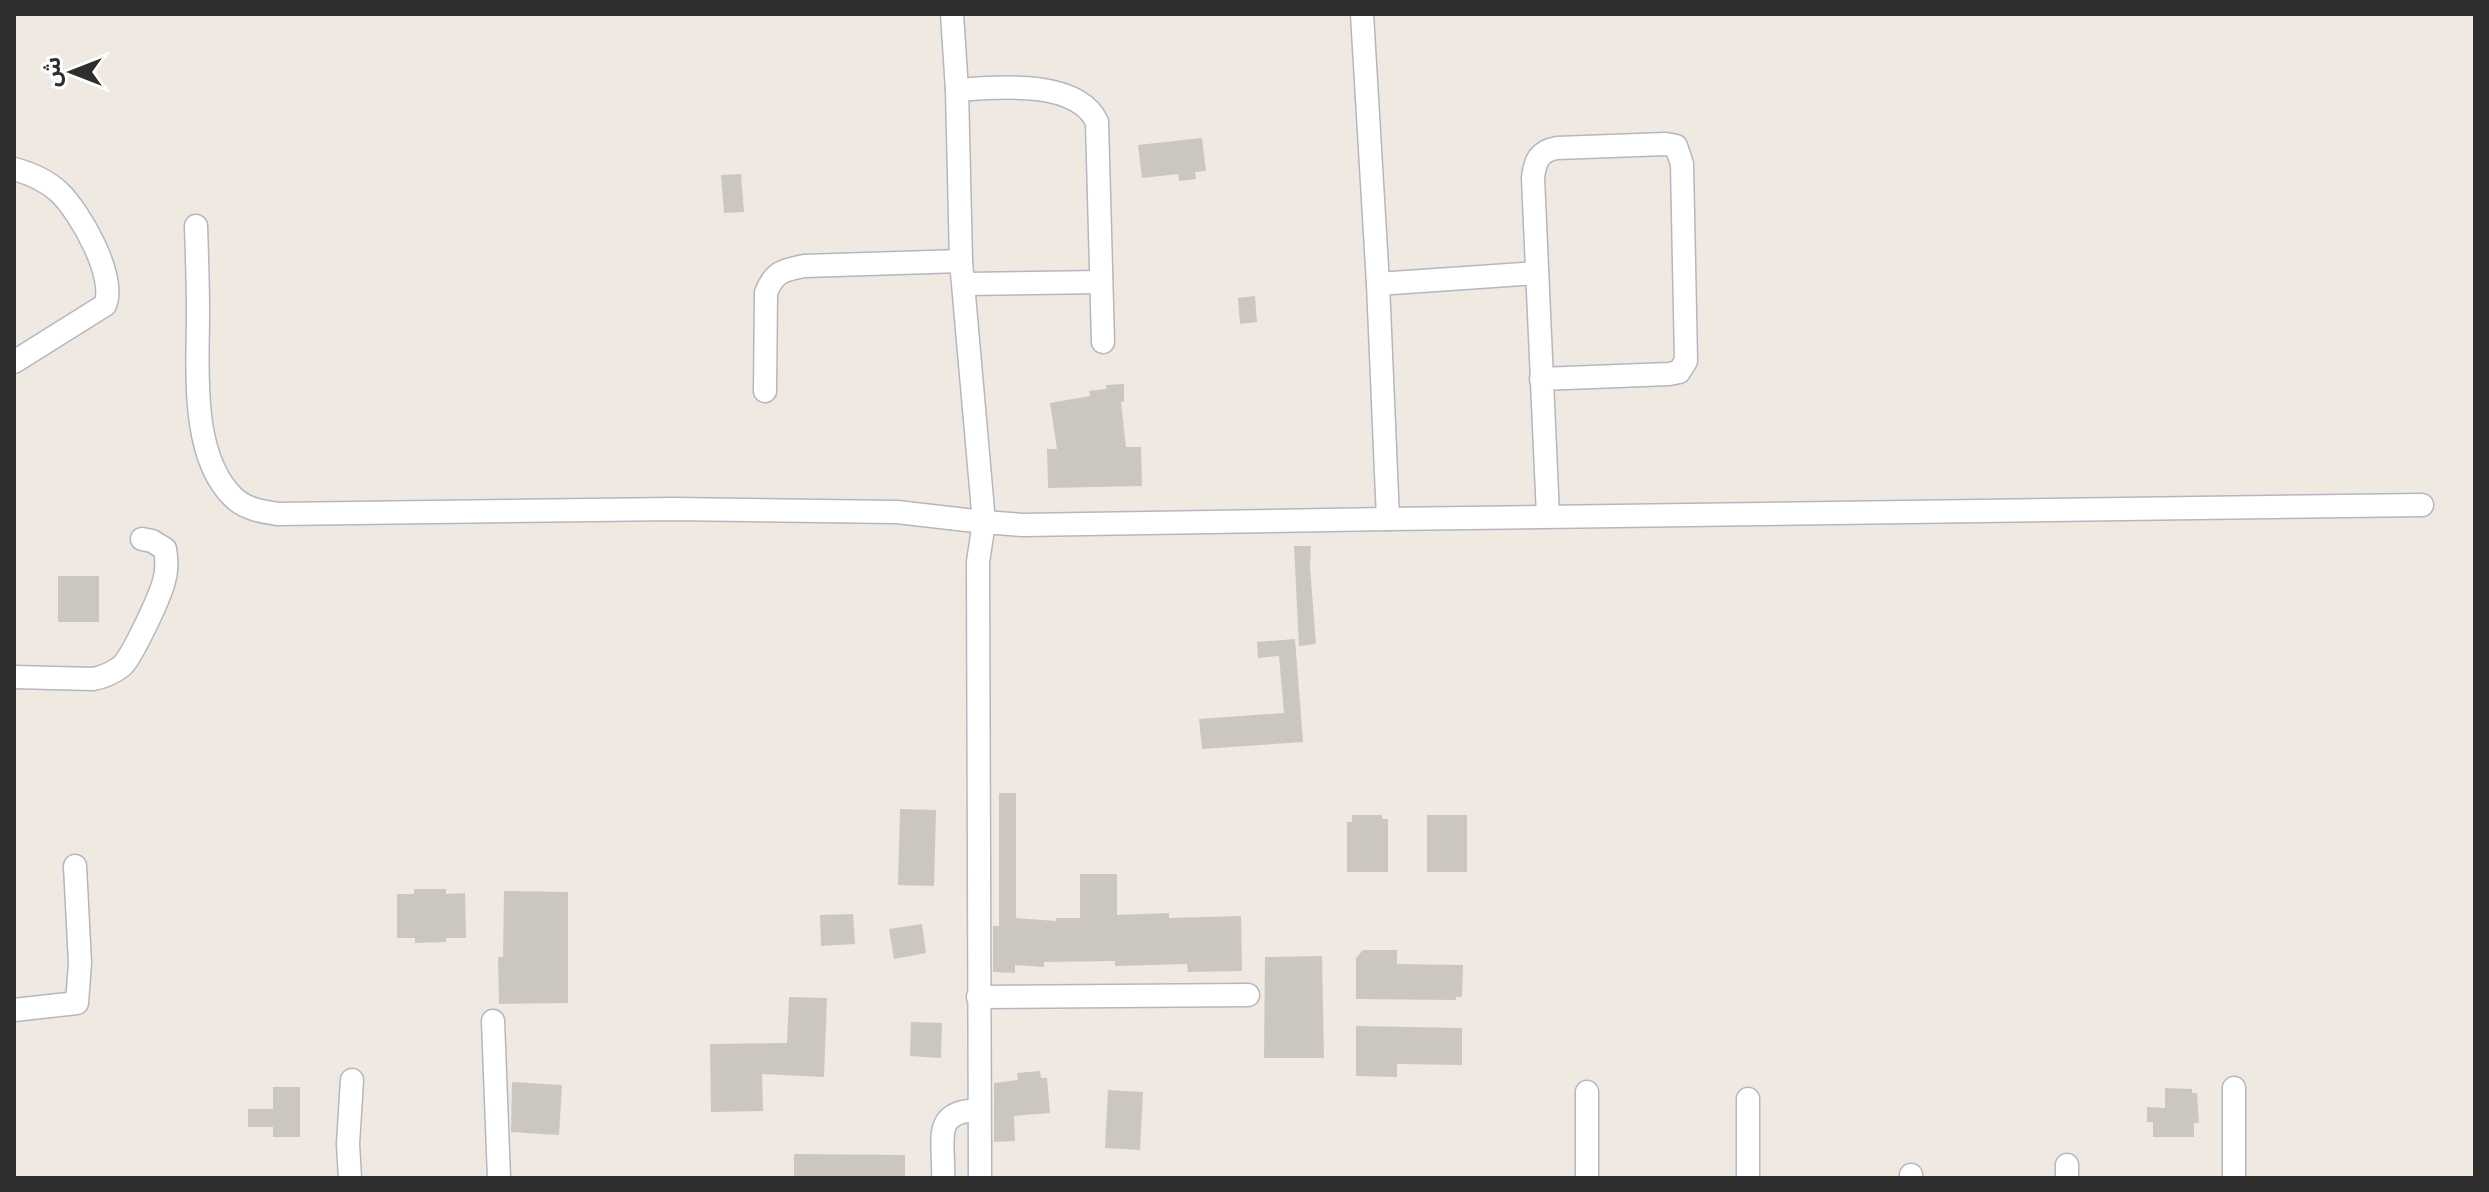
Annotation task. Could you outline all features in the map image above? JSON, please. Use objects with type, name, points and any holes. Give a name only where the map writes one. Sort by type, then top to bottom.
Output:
[{"type":"street","points":[[952,14],[961,261],[984,522],[978,562],[980,1178]]},
{"type":"street","points":[[1362,14],[1388,519]]},
{"type":"street","points":[[957,90],[1036,89],[1077,100],[1091,108],[1097,122],[1103,342]]},
{"type":"street","points":[[1541,379],[1669,374],[1679,372],[1686,361],[1682,164],[1676,146],[1557,148],[1547,150],[1535,163],[1533,178],[1541,379],[1548,516]]},
{"type":"street","points":[[14,169],[57,190],[66,200],[96,249],[108,287],[108,298],[96,312],[14,362]]},
{"type":"street","points":[[196,226],[199,407],[207,450],[214,471],[236,500],[249,507],[278,514],[674,509],[897,512],[1023,525],[2422,505]]},
{"type":"street","points":[[765,391],[766,293],[772,278],[787,269],[804,266],[961,261]]},
{"type":"street","points":[[1378,284],[1537,273]]},
{"type":"street","points":[[965,284],[1101,282]]},
{"type":"street","points":[[14,677],[93,679],[104,677],[121,666],[130,656],[166,572],[165,549],[142,539]]},
{"type":"street","points":[[14,1010],[77,1003],[80,963],[75,866]]},
{"type":"street","points":[[978,997],[1248,995]]},
{"type":"street","points":[[493,1021],[499,1178]]},
{"type":"street","points":[[350,1178],[348,1144],[352,1080]]},
{"type":"street","points":[[2234,1088],[2234,1178]]},
{"type":"street","points":[[1587,1092],[1587,1178]]},
{"type":"street","points":[[1748,1099],[1748,1178]]},
{"type":"street","points":[[943,1178],[944,1126],[952,1114],[960,1110],[979,1110]]},
{"type":"building","points":[[1202,138],[1206,171],[1195,172],[1196,179],[1179,181],[1178,174],[1142,178],[1138,145]]},
{"type":"building","points":[[741,174],[744,212],[724,213],[721,175]]},
{"type":"building","points":[[1255,296],[1257,322],[1240,324],[1238,298]]},
{"type":"building","points":[[1124,384],[1124,402],[1121,402],[1126,447],[1141,447],[1142,486],[1048,488],[1047,449],[1057,449],[1050,403],[1090,396],[1089,391],[1106,389],[1106,385]]},
{"type":"building","points":[[1294,546],[1311,546],[1316,644],[1299,646]]},
{"type":"building","points":[[58,576],[99,576],[99,622],[58,622]]},
{"type":"building","points":[[1295,639],[1303,742],[1202,749],[1199,719],[1284,713],[1279,656],[1258,658],[1257,642]]},
{"type":"building","points":[[999,793],[1016,793],[1016,918],[1056,921],[1056,918],[1080,918],[1080,874],[1117,874],[1117,915],[1169,913],[1169,918],[1241,916],[1242,971],[1188,972],[1187,964],[1115,966],[1115,961],[1044,962],[1044,967],[1015,965],[1015,973],[993,972],[993,926],[999,926]]},
{"type":"building","points":[[900,809],[936,810],[934,886],[898,885]]},
{"type":"building","points":[[1352,815],[1382,815],[1382,819],[1388,819],[1388,872],[1347,872],[1347,822],[1352,822]]},
{"type":"building","points":[[1427,815],[1467,815],[1467,872],[1427,872]]},
{"type":"building","points":[[414,889],[446,889],[446,894],[465,893],[466,938],[415,943],[415,938],[397,938],[397,894],[414,894]]},
{"type":"building","points":[[504,891],[568,892],[568,1003],[499,1004],[498,957],[503,957]]},
{"type":"building","points":[[853,914],[855,944],[821,946],[820,915]]},
{"type":"building","points":[[922,924],[926,953],[894,959],[889,929]]},
{"type":"building","points":[[1363,950],[1397,950],[1397,964],[1463,965],[1462,997],[1456,997],[1456,1000],[1356,999],[1356,958]]},
{"type":"building","points":[[1322,956],[1324,1058],[1264,1058],[1265,957]]},
{"type":"building","points":[[789,997],[827,998],[824,1077],[762,1074],[763,1111],[711,1112],[710,1044],[787,1043]]},
{"type":"building","points":[[911,1022],[942,1023],[941,1058],[910,1056]]},
{"type":"building","points":[[1356,1026],[1462,1028],[1462,1065],[1397,1064],[1397,1077],[1356,1076]]},
{"type":"building","points":[[1040,1071],[1041,1078],[1047,1078],[1050,1113],[1014,1116],[1015,1141],[994,1142],[994,1083],[1018,1080],[1017,1073]]},
{"type":"building","points":[[512,1082],[562,1085],[559,1135],[511,1132]]},
{"type":"building","points":[[273,1087],[300,1087],[300,1137],[273,1137],[273,1127],[248,1127],[248,1109],[273,1109]]},
{"type":"building","points":[[2165,1088],[2192,1089],[2192,1093],[2197,1093],[2199,1123],[2194,1123],[2194,1137],[2153,1137],[2153,1122],[2147,1122],[2147,1107],[2165,1108]]},
{"type":"building","points":[[1108,1090],[1143,1092],[1140,1150],[1105,1148]]},
{"type":"building","points":[[794,1154],[905,1155],[905,1178],[794,1178]]}]
